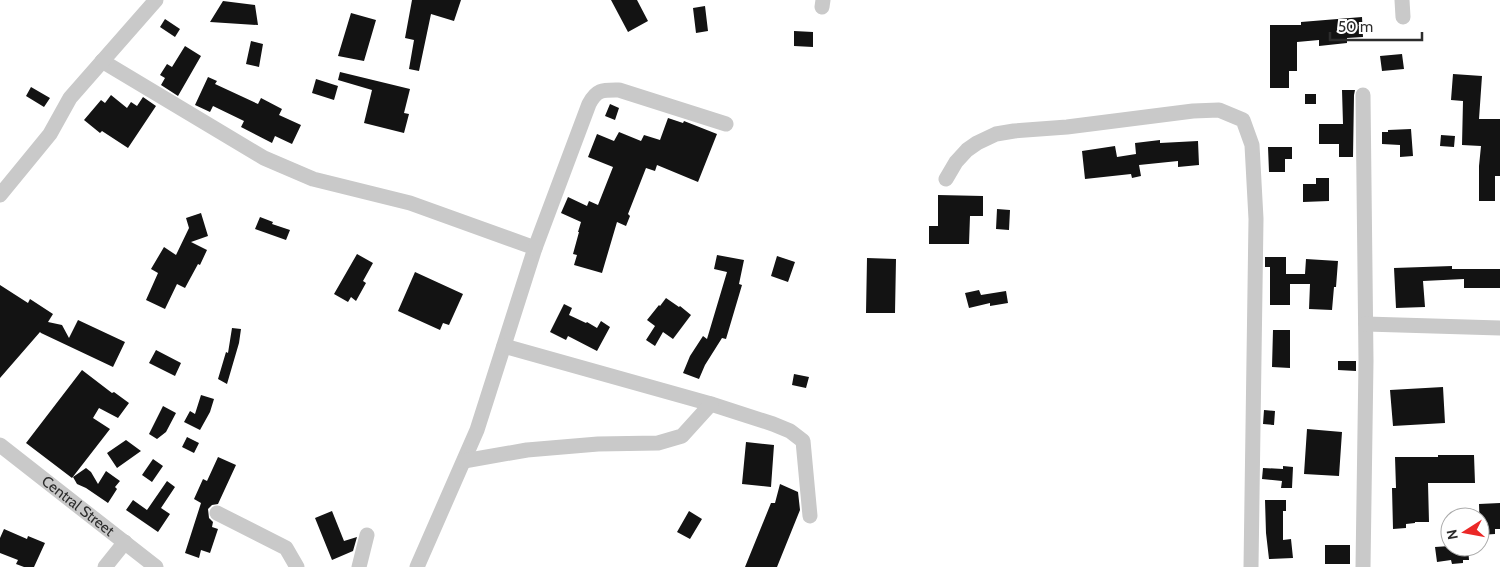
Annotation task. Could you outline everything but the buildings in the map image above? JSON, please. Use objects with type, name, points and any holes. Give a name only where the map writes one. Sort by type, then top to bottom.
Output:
[{"type":"street","points":[[0,195],[50,134],[64,94],[102,61],[156,0]]},
{"type":"street","points":[[1402,0],[1403,17]]},
{"type":"street","points":[[102,61],[272,162],[312,179],[410,203],[535,248]]},
{"type":"street","points":[[417,567],[477,430],[535,248],[594,94],[603,90],[619,90],[726,124]]},
{"type":"street","points":[[1363,95],[1366,324],[1363,567]]},
{"type":"street","points":[[946,179],[956,162],[967,150],[996,134],[1193,111],[1219,110],[1243,120],[1252,145],[1256,219],[1251,567]]},
{"type":"street","points":[[1366,324],[1500,328]]},
{"type":"street","points":[[504,346],[711,404],[790,431],[802,441],[810,516]]},
{"type":"street","points":[[464,461],[527,450],[598,444],[658,443],[682,436],[711,404]]},
{"type":"street","name":"Central Street","points":[[0,445],[156,567]]},
{"type":"street","points":[[218,513],[286,548],[297,567]]},
{"type":"street","points":[[359,567],[367,536]]},
{"type":"street","points":[[105,567],[125,542]]}]
